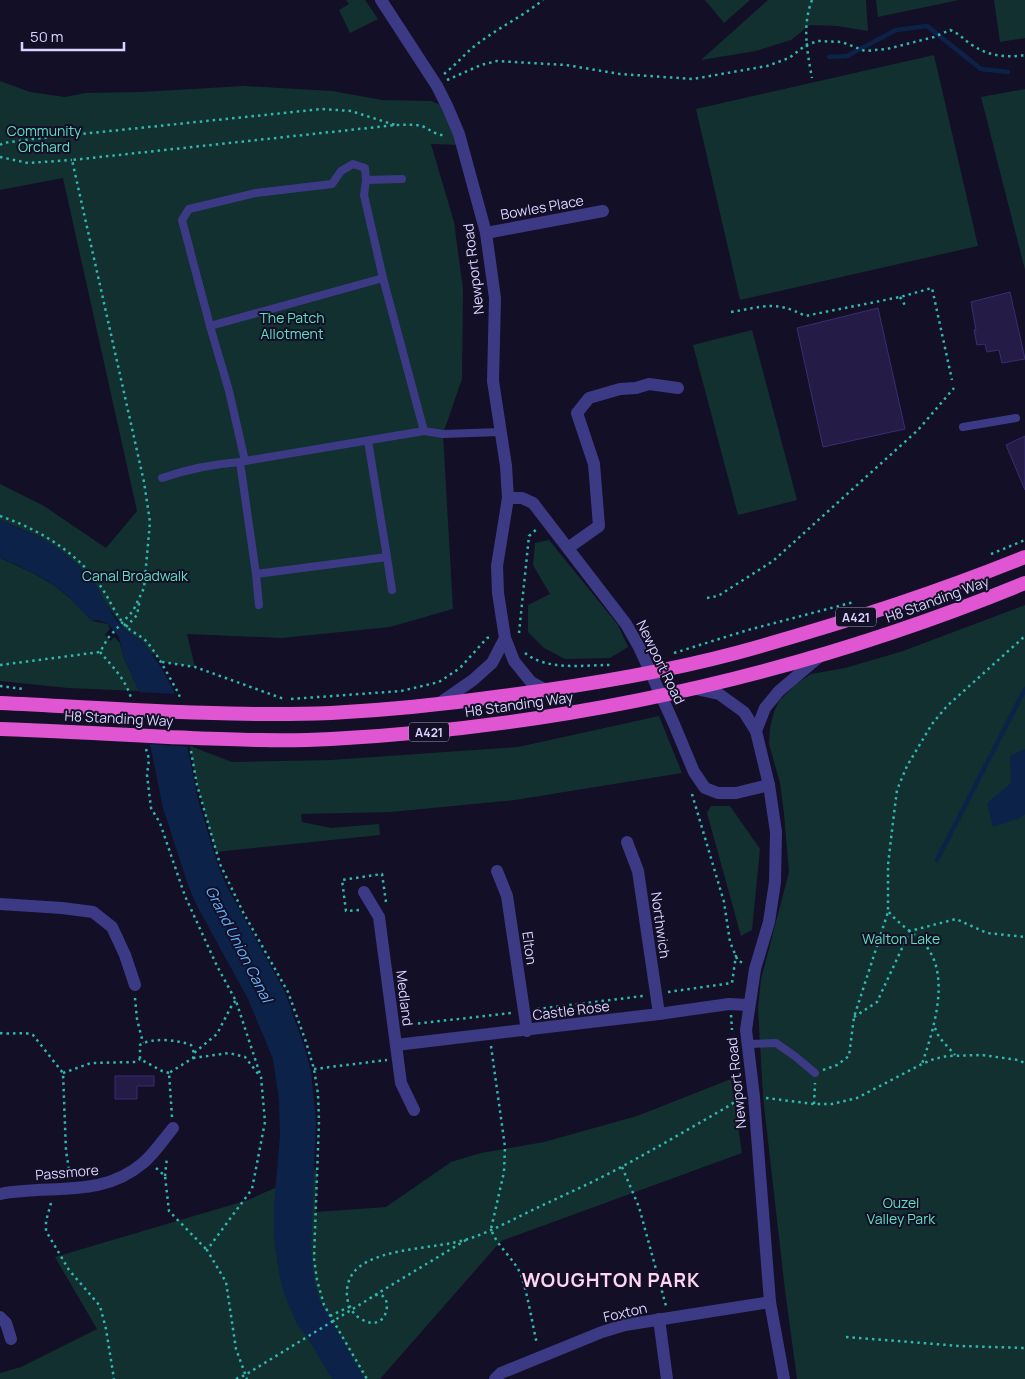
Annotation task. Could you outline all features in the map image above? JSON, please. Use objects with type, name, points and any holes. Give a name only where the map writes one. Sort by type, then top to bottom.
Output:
[{"type":"highway","name":"H8 Standing Way","points":[[0,703],[228,713],[331,713],[437,705],[546,690],[682,665],[735,653],[897,605],[1025,557]]},
{"type":"highway","name":"H8 Standing Way","points":[[0,729],[226,739],[328,739],[432,732],[542,718],[696,689],[819,657],[912,627],[1025,583]]},
{"type":"street","name":"Newport Road","points":[[381,0],[436,84],[459,134],[486,233],[495,298],[493,381],[506,466],[508,498],[497,566],[498,593],[505,635],[514,661],[531,682],[546,690]]},
{"type":"street","name":"Bowles Place","points":[[486,233],[603,211]]},
{"type":"street","points":[[568,548],[599,526],[594,464],[577,413],[589,398],[620,389],[636,388],[649,384],[678,388]]},
{"type":"street","name":"Newport Road","points":[[508,498],[522,498],[533,503],[626,624],[639,647],[694,772],[705,788],[718,793],[736,793],[769,785]]},
{"type":"street","points":[[437,705],[473,680],[492,663],[505,635]]},
{"type":"street","points":[[756,731],[765,708],[779,691],[819,657]]},
{"type":"street","points":[[696,689],[719,694],[744,712],[756,731]]},
{"type":"street","name":"Newport Road","points":[[756,731],[769,785],[776,832],[775,882],[769,922],[756,969],[746,1030],[754,1096],[770,1302],[784,1379]]},
{"type":"street","name":"Northwich","points":[[627,842],[638,871],[659,1014]]},
{"type":"street","name":"Elton","points":[[497,871],[507,896],[527,1030]]},
{"type":"street","name":"Medland","points":[[364,892],[379,917],[401,1083],[414,1110]]},
{"type":"street","points":[[0,904],[93,912],[112,927],[125,955],[135,985]]},
{"type":"street","name":"Castle Rose","points":[[396,1045],[490,1035],[729,1004],[749,1005]]},
{"type":"street","name":"Passmore","points":[[1,1190],[71,1189],[92,1187],[116,1181],[143,1163],[173,1128]]},
{"type":"street","name":"Foxton","points":[[495,1379],[501,1373],[602,1332],[625,1325],[770,1302]]},
{"type":"street","points":[[0,1317],[6,1324],[11,1339]]},
{"type":"street","points":[[664,1318],[667,1379]]},
{"type":"lane","points":[[259,605],[242,461],[229,391],[182,220],[189,209],[256,193],[332,184],[342,171],[353,164],[365,168],[364,194],[424,431]]},
{"type":"lane","points":[[366,180],[402,179]]},
{"type":"lane","points":[[210,326],[384,278]]},
{"type":"lane","points":[[963,427],[1016,418]]},
{"type":"lane","points":[[162,478],[211,464],[242,461],[424,431],[443,434],[500,432]]},
{"type":"lane","points":[[368,441],[392,590]]},
{"type":"lane","points":[[256,574],[386,557]]},
{"type":"lane","points":[[747,1044],[776,1043],[815,1073]]},
{"type":"path","points":[[436,84],[478,43],[530,11],[543,0]]},
{"type":"path","points":[[812,0],[806,21],[806,45],[812,78]]},
{"type":"path","points":[[436,84],[497,61],[566,66],[620,74],[693,79],[767,66],[789,58],[806,45],[818,41],[842,42],[865,51],[888,49],[934,37],[950,30],[956,32],[973,46],[998,56],[1025,55]]},
{"type":"path","points":[[0,145],[33,138],[322,109],[351,111],[396,125]]},
{"type":"path","points":[[0,157],[28,163],[72,160],[396,125],[423,127],[442,136],[459,134]]},
{"type":"path","points":[[72,160],[150,522],[144,588],[133,611],[108,638],[100,652]]},
{"type":"path","points":[[731,312],[770,305],[791,308],[805,316],[900,297],[932,288],[952,380]]},
{"type":"path","points":[[900,297],[906,307]]},
{"type":"path","points":[[708,598],[718,596],[773,561],[918,430],[954,388]]},
{"type":"path","points":[[0,516],[39,532],[75,559],[100,585],[126,627],[147,642],[179,694],[181,703]]},
{"type":"path","points":[[521,642],[518,633],[529,536],[547,521]]},
{"type":"path","points":[[989,555],[1025,540]]},
{"type":"path","points":[[673,653],[748,630],[859,601]]},
{"type":"path","points":[[126,627],[137,615],[139,604],[137,602]]},
{"type":"path","points":[[275,700],[401,691],[438,682],[460,668],[487,638],[518,633]]},
{"type":"path","points":[[814,1104],[815,1073],[838,1065],[849,1056],[854,1017],[888,912],[888,865],[893,822],[898,790],[907,766],[932,724],[947,706],[1025,636]]},
{"type":"path","points":[[523,651],[533,659],[560,665],[611,665]]},
{"type":"path","points":[[0,665],[100,652]]},
{"type":"path","points":[[100,652],[129,689],[134,706]]},
{"type":"path","points":[[161,662],[195,667],[284,699]]},
{"type":"path","points":[[190,746],[197,785],[218,858],[239,905],[288,992],[314,1069],[318,1094],[319,1121],[314,1258],[320,1291],[330,1316],[367,1379]]},
{"type":"path","points":[[146,748],[149,759],[146,775],[151,808],[160,823],[185,896],[217,966],[236,1001],[261,1077],[265,1122],[252,1189],[207,1250]]},
{"type":"path","points":[[694,772],[689,782],[724,902],[730,942],[738,961],[756,969]]},
{"type":"path","points":[[888,912],[926,946],[935,964],[938,990],[934,1027],[922,1064]]},
{"type":"path","points":[[910,931],[956,919],[987,933],[1025,937]]},
{"type":"path","points":[[854,1017],[877,1002],[910,931]]},
{"type":"path","points":[[393,1027],[732,984],[736,955]]},
{"type":"path","points":[[135,985],[135,1009],[143,1043],[140,1045],[140,1059]]},
{"type":"path","points":[[194,1053],[217,1034],[233,1003],[236,1001]]},
{"type":"path","points":[[934,1027],[939,1037],[956,1055]]},
{"type":"path","points":[[0,1033],[11,1035],[28,1033],[33,1035],[63,1073],[66,1151],[71,1189]]},
{"type":"path","points":[[490,1035],[505,1147],[504,1172],[491,1229],[494,1238],[513,1261],[521,1275],[540,1358]]},
{"type":"path","points":[[143,1043],[168,1040],[182,1041],[191,1045],[194,1053],[193,1058]]},
{"type":"path","points":[[170,1073],[193,1058],[229,1053],[245,1056],[261,1077]]},
{"type":"path","points":[[236,1379],[468,1239],[622,1167],[732,1104],[738,1096],[754,1096],[814,1104],[832,1104],[857,1098],[934,1059],[956,1055],[982,1055],[1002,1057],[1025,1063]]},
{"type":"path","points":[[314,1069],[398,1058]]},
{"type":"path","points":[[63,1073],[91,1063],[136,1062],[140,1059]]},
{"type":"path","points":[[140,1059],[170,1073]]},
{"type":"path","points":[[170,1073],[170,1107]]},
{"type":"path","points":[[143,1163],[156,1168],[165,1176],[169,1211],[207,1250],[226,1282],[236,1349],[247,1379]]},
{"type":"path","points":[[622,1167],[639,1207],[664,1318]]},
{"type":"path","points":[[56,1190],[48,1212],[46,1230],[69,1270],[100,1306],[106,1328],[114,1379]]},
{"type":"path","points":[[373,1296],[379,1295],[387,1301],[388,1308],[386,1314],[381,1319],[373,1322],[365,1321],[356,1317],[348,1307],[347,1289],[352,1275],[359,1267],[390,1254],[468,1239]]},
{"type":"path","points":[[330,1316],[348,1307]]},
{"type":"path","points":[[846,1337],[960,1346],[1025,1348]]},
{"type":"green space","points":[[346,0],[365,0],[378,19],[350,33],[339,10],[349,4]]},
{"type":"green space","points":[[705,0],[750,0],[724,23]]},
{"type":"green space","points":[[768,0],[866,0],[868,31],[837,26],[810,25],[791,40],[756,51],[701,60]]},
{"type":"green space","points":[[876,0],[959,0],[878,17]]},
{"type":"green space","points":[[994,0],[1025,0],[1025,38],[1000,42]]},
{"type":"green space","points":[[934,55],[978,246],[740,300],[696,109]]},
{"type":"green space","name":"The Patch Allotment","points":[[0,81],[30,92],[65,97],[85,93],[244,86],[332,91],[382,100],[431,101],[448,108],[462,145],[431,144],[454,222],[463,289],[462,379],[443,434],[453,609],[390,627],[282,638],[187,634],[195,667],[161,662],[155,654],[151,654],[142,641],[125,630],[80,567],[60,550],[40,537],[0,520],[0,484],[44,506],[106,548],[137,511],[63,178],[0,190]]},
{"type":"green space","points":[[1025,89],[1025,270],[981,97]]},
{"type":"green space","points":[[752,330],[797,500],[738,515],[693,345]]},
{"type":"green space","points":[[549,540],[618,625],[628,647],[610,658],[565,659],[544,648],[528,632],[528,605],[550,594],[533,565],[535,543]]},
{"type":"green space","points":[[0,558],[33,573],[55,586],[92,621],[108,624],[110,629],[105,635],[111,641],[114,637],[120,643],[124,658],[139,691],[68,688],[0,681]]},
{"type":"green space","points":[[1025,605],[1025,1379],[797,1379],[763,1097],[758,1008],[761,979],[789,872],[780,783],[769,744],[770,727],[774,712],[779,701],[796,684],[811,674],[845,668],[903,651]]},
{"type":"green space","points":[[659,716],[682,773],[515,800],[391,812],[301,814],[302,822],[331,828],[379,824],[380,835],[216,852],[197,785],[190,746],[232,762],[331,760],[518,747]]},
{"type":"green space","points":[[711,806],[730,806],[760,849],[752,930],[741,936],[707,813]]},
{"type":"green space","points":[[731,1079],[742,1153],[501,1241],[380,1379],[0,1379],[0,1373],[21,1367],[97,1329],[55,1257],[248,1200],[317,1169],[316,1212],[386,1207],[451,1162],[481,1153],[544,1142],[637,1116]]},
{"type":"water","name":"Grand Union Canal","points":[[0,520],[40,537],[60,550],[80,567],[97,587],[116,620],[125,630],[142,641],[159,664],[174,691],[198,800],[218,865],[227,887],[285,992],[311,1071],[316,1120],[311,1249],[315,1285],[320,1301],[365,1379],[332,1379],[309,1340],[297,1324],[284,1294],[274,1239],[274,1206],[280,1136],[279,1100],[273,1059],[248,999],[197,906],[188,885],[163,808],[139,691],[124,658],[119,637],[108,624],[98,620],[92,621],[65,594],[49,582],[28,570],[0,558]]},
{"type":"water","points":[[1025,749],[1025,814],[1020,818],[993,827],[987,803],[1011,783],[1010,756]]},
{"type":"pier","points":[[137,692],[177,694],[190,747],[148,744]]},
{"type":"building","points":[[1010,292],[1025,359],[1002,363],[999,350],[987,352],[985,344],[977,345],[971,302]]},
{"type":"building","points":[[878,308],[905,429],[823,447],[797,328]]},
{"type":"building","points":[[1025,436],[1025,490],[1006,445]]},
{"type":"building","points":[[115,1076],[154,1076],[154,1086],[137,1086],[137,1099],[115,1099]]},
{"type":"waterway","points":[[829,57],[847,56],[896,30],[927,26],[981,69],[1008,72]]},
{"type":"waterway","points":[[937,860],[1025,689]]},
{"type":"district","name":"WOUGHTON PARK","points":[[611,1280]]},
{"type":"park label","name":"Community Orchard","points":[[44,138]]},
{"type":"park label","name":"Canal Broadwalk","points":[[135,575]]},
{"type":"park label","name":"Walton Lake","points":[[901,938]]},
{"type":"park label","name":"Ouzel Valley Park","points":[[901,1210]]}]
